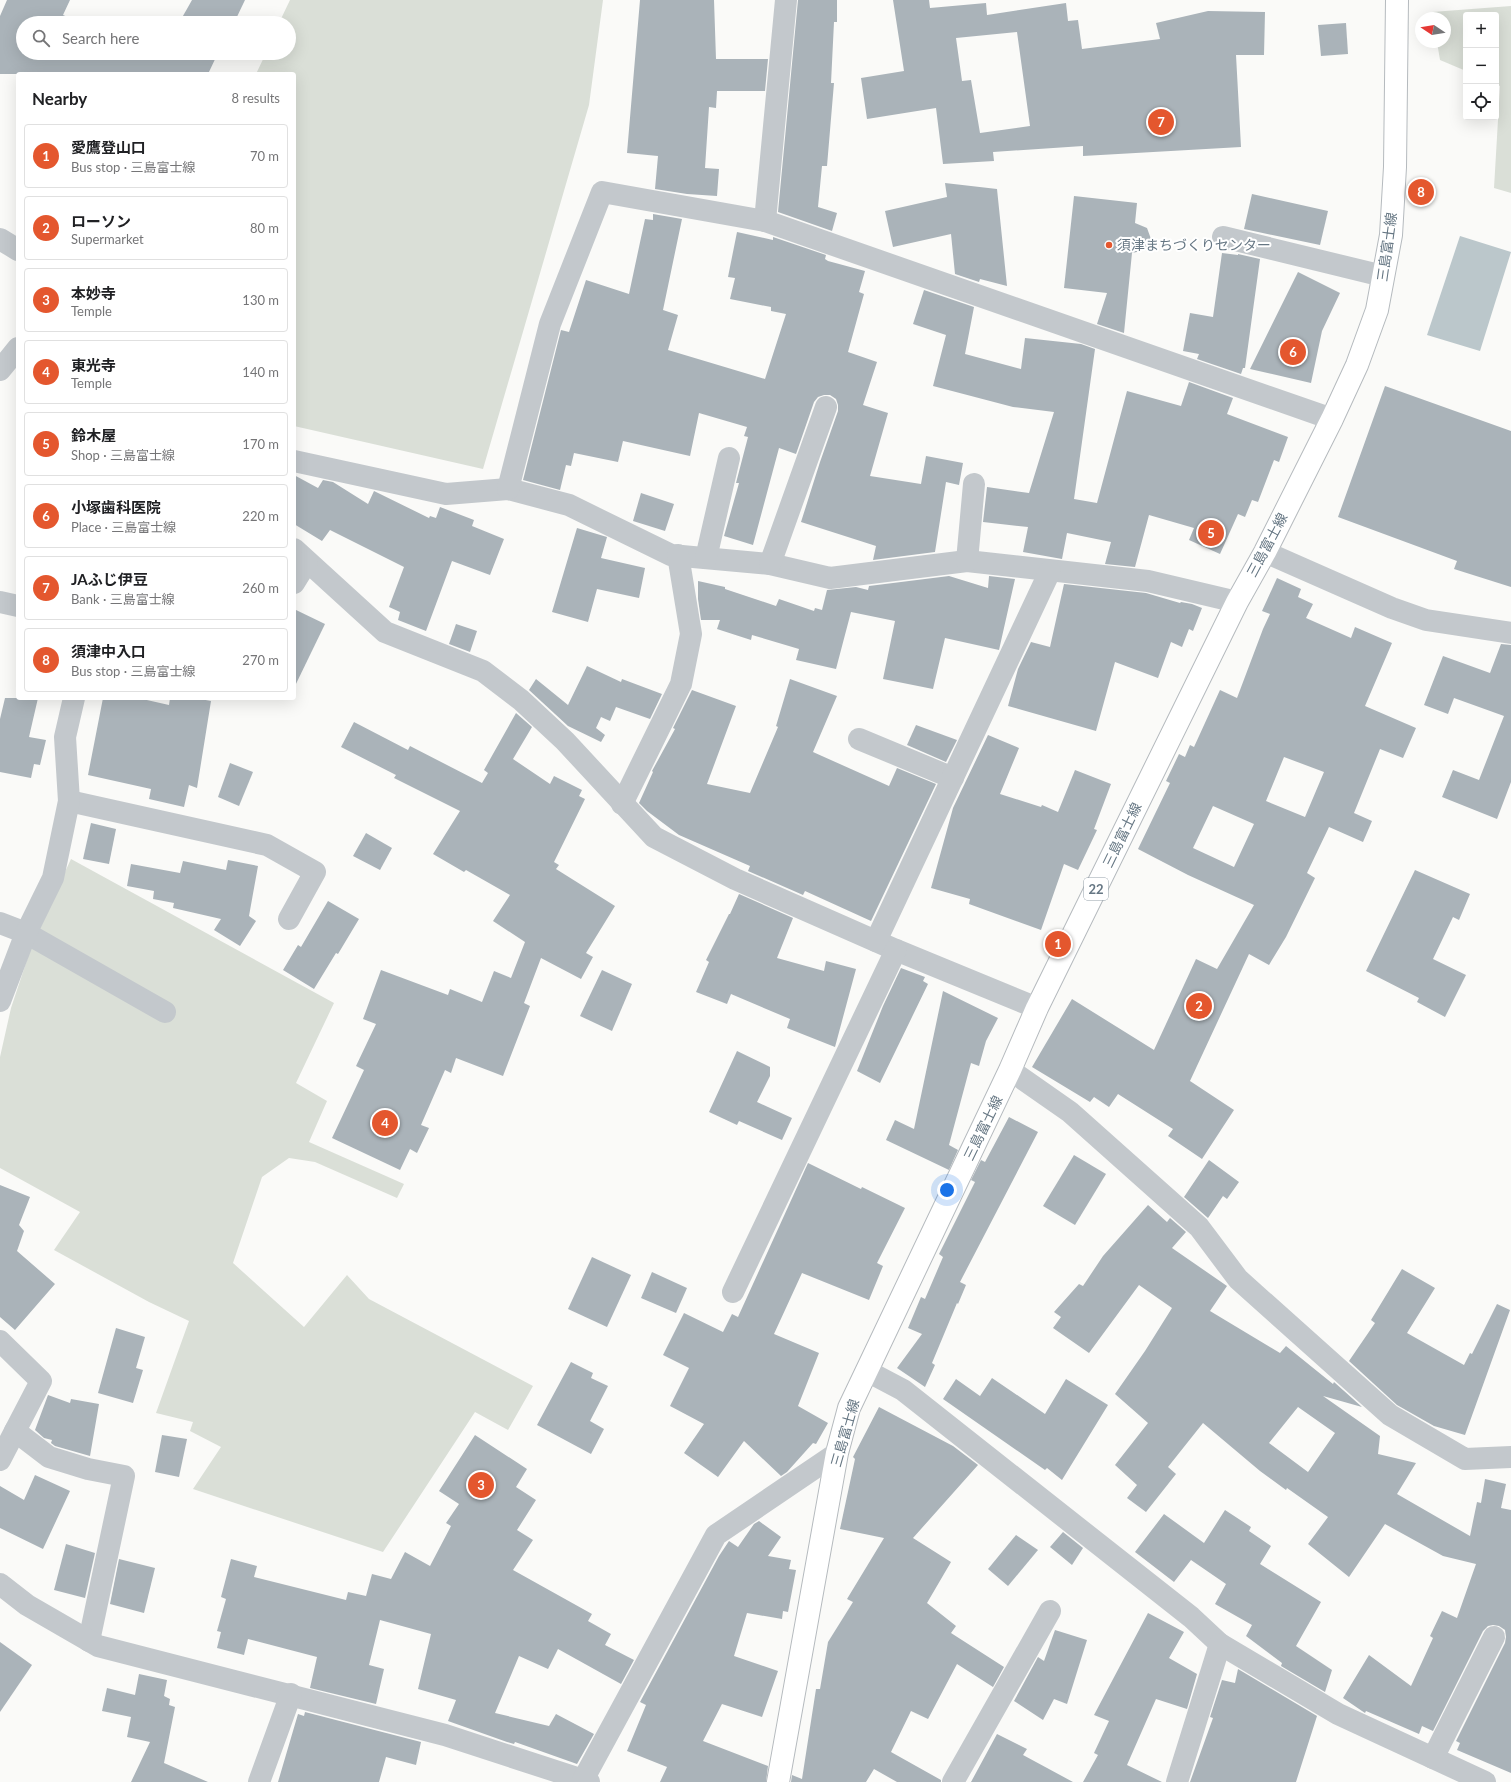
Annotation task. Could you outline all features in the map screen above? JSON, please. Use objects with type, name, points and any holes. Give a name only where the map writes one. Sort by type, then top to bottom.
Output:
[{"type":"main road","name":"三島富士線","points":[[778,1782],[837,1453],[849,1408],[1010,1070],[1037,1008],[1237,602],[1332,418],[1357,365],[1377,310],[1391,235],[1395,168],[1397,0]]},
{"type":"street","points":[[766,220],[786,0]]},
{"type":"street","points":[[508,489],[550,324],[602,192],[766,220],[1332,418]]},
{"type":"street","points":[[1223,237],[1383,276]]},
{"type":"street","points":[[0,239],[16,249]]},
{"type":"street","points":[[0,370],[16,350]]},
{"type":"street","points":[[770,564],[826,407]]},
{"type":"street","points":[[706,558],[729,458]]},
{"type":"street","points":[[296,461],[446,494],[508,489],[569,505],[671,554],[770,564],[830,578],[967,561],[1148,581],[1237,602]]},
{"type":"street","points":[[967,561],[974,484]]},
{"type":"street","points":[[1264,552],[1392,608],[1426,620],[1511,633]]},
{"type":"street","points":[[622,804],[681,684],[691,634],[678,555]]},
{"type":"street","points":[[296,575],[301,556],[385,632],[483,671],[521,700],[565,741],[654,837],[735,879],[896,950],[1037,1008]]},
{"type":"street","points":[[876,941],[1050,571]]},
{"type":"street","points":[[0,602],[16,606]]},
{"type":"street","points":[[0,1001],[26,933],[53,878],[69,801],[65,737],[74,700]]},
{"type":"street","points":[[859,739],[952,778]]},
{"type":"street","points":[[69,801],[267,845],[315,872],[289,919]]},
{"type":"street","points":[[0,923],[26,933],[165,1012]]},
{"type":"street","points":[[733,1292],[896,950]]},
{"type":"street","points":[[1010,1070],[1070,1112],[1199,1227],[1238,1279],[1390,1415],[1465,1459],[1511,1457]]},
{"type":"street","points":[[0,1341],[40,1381],[0,1460]]},
{"type":"street","points":[[867,1371],[903,1390],[1191,1616],[1220,1644],[1338,1714],[1485,1782]]},
{"type":"street","points":[[15,1431],[49,1457],[124,1476],[89,1641]]},
{"type":"street","points":[[0,1584],[27,1605],[98,1646],[291,1694],[445,1735],[586,1781],[716,1535],[837,1453]]},
{"type":"street","points":[[953,1782],[1050,1611]]},
{"type":"street","points":[[1433,1758],[1494,1637]]},
{"type":"street","points":[[1177,1782],[1220,1644]]},
{"type":"street","points":[[259,1782],[291,1694]]},
{"type":"shaded area","points":[[290,0],[603,0],[589,105],[483,469],[296,426],[296,72],[257,72],[263,60],[296,60],[296,16],[282,16]]},
{"type":"shaded area","points":[[1511,6],[1511,193],[1494,188],[1500,86],[1499,12],[1463,12],[1463,70],[1440,60],[1438,48],[1451,48],[1451,12],[1432,12]]},
{"type":"shaded area","points":[[1460,236],[1511,252],[1480,351],[1427,335]]},
{"type":"shaded area","points":[[71,859],[334,1003],[296,1083],[327,1101],[309,1142],[404,1184],[397,1198],[315,1162],[289,1158],[262,1177],[233,1263],[304,1327],[347,1275],[369,1299],[533,1386],[508,1430],[475,1412],[383,1552],[193,1489],[221,1447],[190,1431],[193,1422],[156,1413],[189,1321],[149,1302],[54,1250],[80,1212],[0,1168],[0,1057],[11,1008],[35,936]]},
{"type":"building","points":[[7,0],[70,0],[63,15],[65,16],[16,16],[16,60],[215,60],[209,72],[16,72],[16,74],[0,74],[0,16]]},
{"type":"building","points":[[192,0],[245,0],[237,16],[183,16]]},
{"type":"building","points":[[640,0],[714,0],[716,59],[768,59],[765,91],[717,91],[716,108],[709,107],[705,168],[719,169],[717,196],[687,194],[655,189],[658,156],[627,153]]},
{"type":"building","points":[[798,0],[837,0],[837,22],[834,22],[831,83],[834,83],[827,166],[822,166],[818,207],[837,213],[832,231],[778,212]]},
{"type":"building","points":[[893,0],[929,0],[930,8],[986,3],[987,15],[1066,3],[1068,21],[1078,20],[1082,49],[1160,39],[1156,23],[1208,11],[1265,12],[1264,55],[1236,55],[1241,147],[1083,156],[1083,146],[993,152],[994,161],[943,164],[936,108],[867,119],[861,78],[904,71]],"holes":[[[1017,32],[1030,126],[980,133],[971,80],[962,81],[956,38]]]},
{"type":"building","points":[[1346,23],[1348,54],[1321,56],[1318,25]]},
{"type":"building","points":[[945,183],[997,189],[1007,286],[980,279],[979,282],[955,274],[951,234],[893,247],[885,211],[947,197]]},
{"type":"building","points":[[1252,194],[1328,211],[1320,245],[1244,229]]},
{"type":"building","name":"須津まちづくりセンター","points":[[1074,196],[1137,203],[1135,223],[1147,228],[1151,239],[1146,250],[1132,253],[1124,333],[1097,324],[1107,293],[1064,288]]},
{"type":"building","points":[[653,214],[682,219],[663,310],[678,315],[668,350],[765,379],[786,314],[771,311],[771,307],[730,299],[735,278],[728,277],[737,232],[773,240],[773,237],[826,255],[825,259],[828,261],[865,271],[859,292],[864,294],[848,352],[877,362],[863,405],[888,413],[870,476],[921,484],[926,456],[963,463],[959,485],[946,482],[935,552],[873,560],[876,546],[801,522],[838,411],[836,399],[830,395],[818,397],[814,402],[796,454],[779,448],[753,545],[724,536],[739,483],[736,483],[748,437],[744,436],[747,427],[699,413],[690,456],[623,441],[618,462],[574,453],[571,466],[566,465],[560,490],[523,480],[561,330],[569,332],[586,280],[629,294],[645,219],[653,220]]},
{"type":"building","points":[[1222,253],[1238,254],[1260,259],[1245,368],[1243,368],[1241,374],[1197,359],[1199,354],[1183,351],[1190,313],[1213,317]]},
{"type":"building","points":[[1298,272],[1340,293],[1322,331],[1311,383],[1250,369]]},
{"type":"building","points":[[924,290],[974,307],[965,354],[1021,369],[1025,338],[1081,344],[1095,349],[1074,499],[1097,503],[1127,391],[1181,406],[1189,382],[1233,398],[1227,414],[1288,437],[1279,462],[1274,460],[1258,502],[1252,500],[1245,517],[1238,514],[1220,554],[1189,540],[1194,528],[1149,515],[1135,567],[1105,564],[1111,542],[1067,533],[1062,559],[1023,552],[1028,527],[983,522],[987,487],[1029,493],[1054,412],[1013,407],[933,386],[946,335],[913,324]]},
{"type":"building","points":[[1385,386],[1511,431],[1511,587],[1454,569],[1457,561],[1338,517]]},
{"type":"building","points":[[296,476],[318,488],[323,480],[333,482],[368,504],[374,491],[429,518],[430,516],[436,518],[440,507],[474,520],[472,526],[504,539],[490,575],[452,561],[426,631],[398,620],[400,612],[389,607],[404,567],[330,530],[322,541],[296,525]]},
{"type":"building","points":[[641,493],[674,504],[665,531],[633,521]]},
{"type":"building","points":[[577,528],[607,537],[601,558],[645,568],[639,598],[597,589],[588,622],[552,612]]},
{"type":"building","points":[[949,576],[988,588],[989,576],[1015,579],[999,650],[945,638],[933,689],[883,679],[895,621],[851,612],[836,669],[796,660],[799,649],[752,635],[751,640],[717,629],[720,620],[701,620],[698,599],[698,581],[725,587],[725,589],[776,606],[779,599],[814,611],[815,608],[822,610],[827,590],[856,587],[868,590],[869,586]]},
{"type":"building","points":[[1277,578],[1301,589],[1298,597],[1313,604],[1306,618],[1351,638],[1355,627],[1392,643],[1365,706],[1416,728],[1403,758],[1380,749],[1354,813],[1372,821],[1363,842],[1329,827],[1307,873],[1315,878],[1286,937],[1269,965],[1249,954],[1190,1081],[1234,1110],[1202,1159],[1168,1136],[1173,1129],[1118,1094],[1109,1107],[1094,1097],[1090,1102],[1032,1067],[1072,999],[1154,1050],[1196,959],[1217,969],[1254,905],[1188,875],[1138,849],[1170,783],[1166,781],[1179,754],[1185,757],[1190,745],[1194,747],[1220,690],[1237,698],[1270,614],[1262,611]],"holes":[[[1284,757],[1324,772],[1305,817],[1266,801]],[[1213,806],[1254,824],[1234,867],[1193,848]]]},
{"type":"building","points":[[1064,584],[1146,593],[1180,603],[1192,604],[1202,608],[1193,631],[1189,629],[1182,647],[1171,642],[1158,678],[1115,662],[1096,731],[1008,706],[1018,669],[1031,642],[1050,647]]},
{"type":"building","points":[[296,610],[325,624],[296,684]]},
{"type":"building","points":[[456,624],[477,631],[470,652],[449,644]]},
{"type":"building","points":[[1501,644],[1511,645],[1511,782],[1497,819],[1442,797],[1453,770],[1479,780],[1504,716],[1454,698],[1448,714],[1424,705],[1443,656],[1490,673]]},
{"type":"building","points":[[587,666],[621,682],[622,679],[662,694],[650,719],[616,707],[610,721],[601,717],[596,728],[605,735],[601,742],[568,726],[529,690],[536,679],[568,705]]},
{"type":"building","points":[[790,679],[837,696],[813,752],[889,786],[897,768],[936,784],[871,921],[805,891],[803,895],[748,871],[750,866],[679,835],[647,811],[639,803],[653,772],[652,771],[675,729],[673,728],[692,690],[736,706],[707,784],[750,793],[778,727],[776,726]]},
{"type":"building","points":[[5,698],[16,698],[16,700],[38,700],[29,737],[46,740],[40,765],[34,764],[31,778],[0,772],[0,719]]},
{"type":"building","points":[[103,700],[147,700],[169,705],[170,700],[211,701],[197,788],[189,785],[184,807],[149,799],[151,789],[88,775]]},
{"type":"building","points":[[516,713],[532,727],[513,759],[550,784],[554,776],[582,790],[579,796],[585,799],[554,862],[559,865],[556,869],[615,906],[586,953],[593,957],[581,979],[541,958],[524,1003],[530,1006],[503,1076],[456,1058],[451,1073],[445,1070],[421,1125],[429,1128],[417,1153],[410,1149],[400,1170],[332,1138],[364,1070],[356,1066],[376,1024],[363,1019],[381,970],[448,995],[450,989],[482,1002],[494,971],[511,978],[525,942],[493,921],[510,895],[466,870],[464,872],[433,854],[460,811],[394,778],[396,775],[341,747],[354,722],[408,750],[410,746],[482,783],[488,773],[484,770]]},
{"type":"building","points":[[916,725],[957,740],[946,762],[907,745]]},
{"type":"building","points":[[988,735],[1019,748],[1000,794],[1041,807],[1042,805],[1058,812],[1075,770],[1111,784],[1094,829],[1097,830],[1078,870],[1064,864],[1041,930],[969,904],[970,899],[931,888],[953,808]]},
{"type":"building","points":[[230,763],[253,772],[239,806],[218,797]]},
{"type":"building","points":[[91,823],[116,829],[109,864],[83,859]]},
{"type":"building","points":[[366,833],[392,848],[380,870],[353,856]]},
{"type":"building","points":[[228,860],[258,866],[249,916],[256,921],[240,946],[214,930],[221,919],[173,908],[174,903],[153,899],[154,891],[127,886],[131,864],[180,873],[183,861],[226,870]]},
{"type":"building","points":[[1415,870],[1470,894],[1459,920],[1453,917],[1433,959],[1466,975],[1445,1017],[1417,1002],[1419,998],[1366,971]]},
{"type":"building","points":[[739,894],[793,918],[777,958],[824,971],[826,961],[856,969],[835,1047],[787,1028],[790,1019],[731,994],[727,1004],[696,992],[709,962],[706,960]]},
{"type":"building","points":[[328,901],[359,919],[338,954],[336,953],[314,989],[283,970],[298,945],[301,947]]},
{"type":"building","points":[[901,968],[925,977],[923,981],[928,984],[880,1083],[857,1071],[883,1006]]},
{"type":"building","points":[[602,970],[632,984],[612,1031],[580,1016]]},
{"type":"building","points":[[943,991],[998,1018],[986,1041],[979,1066],[971,1063],[949,1145],[958,1150],[949,1170],[886,1140],[895,1120],[914,1129]]},
{"type":"building","points":[[737,1051],[770,1067],[770,1076],[757,1102],[792,1118],[782,1140],[739,1121],[737,1125],[709,1112]]},
{"type":"building","points":[[1009,1117],[1038,1132],[960,1282],[966,1285],[932,1363],[935,1365],[925,1387],[897,1368],[922,1334],[908,1328],[921,1297],[925,1299],[943,1257],[939,1254],[975,1182],[971,1180],[981,1160],[985,1162]]},
{"type":"building","points":[[1074,1155],[1106,1174],[1075,1225],[1043,1206]]},
{"type":"building","points":[[1209,1160],[1239,1182],[1227,1199],[1223,1196],[1208,1218],[1184,1197]]},
{"type":"building","points":[[808,1163],[861,1189],[862,1187],[905,1208],[877,1263],[883,1266],[869,1300],[802,1273],[774,1334],[819,1353],[798,1406],[828,1423],[816,1444],[813,1443],[787,1472],[781,1476],[744,1441],[718,1477],[684,1453],[704,1424],[670,1406],[689,1368],[663,1355],[684,1313],[723,1332],[732,1314],[738,1317]]},
{"type":"building","points":[[0,1185],[30,1197],[19,1225],[24,1231],[17,1251],[55,1284],[15,1330],[0,1317]]},
{"type":"building","points":[[1148,1205],[1167,1222],[1170,1218],[1186,1232],[1172,1248],[1227,1286],[1210,1311],[1280,1353],[1286,1346],[1333,1384],[1334,1382],[1362,1407],[1323,1396],[1380,1436],[1378,1454],[1416,1463],[1397,1494],[1470,1536],[1477,1502],[1481,1503],[1485,1479],[1506,1484],[1501,1508],[1511,1510],[1511,1773],[1457,1750],[1460,1743],[1456,1741],[1505,1643],[1505,1630],[1499,1626],[1488,1626],[1483,1631],[1433,1731],[1422,1726],[1419,1734],[1366,1711],[1365,1713],[1343,1698],[1369,1655],[1411,1686],[1433,1638],[1430,1636],[1442,1611],[1457,1618],[1476,1564],[1443,1556],[1385,1524],[1349,1577],[1308,1544],[1328,1517],[1260,1471],[1203,1423],[1168,1467],[1176,1474],[1146,1512],[1127,1498],[1137,1485],[1115,1465],[1148,1423],[1115,1394],[1145,1351],[1172,1308],[1139,1285],[1089,1353],[1053,1328],[1061,1317],[1054,1312],[1079,1284],[1083,1286],[1103,1256]],"holes":[[[1298,1407],[1335,1433],[1308,1472],[1269,1443]]]},
{"type":"building","points":[[592,1257],[631,1275],[607,1327],[568,1309]]},
{"type":"building","points":[[1402,1269],[1435,1288],[1407,1333],[1464,1365],[1470,1353],[1472,1354],[1497,1304],[1510,1310],[1465,1435],[1434,1426],[1397,1405],[1349,1361],[1375,1323],[1371,1320]]},
{"type":"building","points":[[652,1272],[687,1288],[676,1313],[641,1298]]},
{"type":"building","points":[[116,1328],[145,1337],[136,1368],[143,1370],[133,1403],[98,1393]]},
{"type":"building","points":[[571,1362],[593,1373],[591,1378],[608,1386],[590,1421],[604,1429],[591,1454],[537,1425]]},
{"type":"building","points":[[992,1378],[1045,1414],[1066,1379],[1108,1405],[1062,1480],[1047,1468],[1045,1470],[943,1399],[956,1379],[980,1396]]},
{"type":"building","points":[[48,1395],[70,1403],[71,1399],[99,1404],[90,1456],[55,1446],[51,1443],[52,1440],[44,1438],[35,1430]]},
{"type":"building","points":[[879,1407],[953,1446],[978,1465],[913,1538],[951,1562],[927,1603],[956,1626],[951,1633],[1004,1667],[993,1687],[957,1664],[928,1719],[911,1711],[891,1752],[941,1780],[941,1782],[897,1782],[874,1769],[866,1782],[791,1782],[792,1775],[802,1779],[816,1689],[820,1689],[828,1642],[853,1602],[847,1599],[884,1538],[840,1529],[855,1459],[853,1457]]},
{"type":"building","points":[[162,1435],[187,1439],[179,1477],[155,1472]]},
{"type":"building","points":[[475,1435],[527,1469],[516,1487],[536,1500],[517,1530],[533,1540],[513,1570],[592,1614],[588,1621],[611,1634],[605,1645],[634,1660],[621,1684],[558,1649],[548,1669],[519,1656],[495,1713],[549,1726],[556,1714],[594,1734],[577,1764],[515,1742],[514,1744],[507,1742],[448,1721],[456,1700],[418,1689],[431,1634],[380,1620],[369,1665],[384,1669],[376,1704],[310,1688],[317,1657],[248,1639],[244,1655],[217,1648],[221,1632],[217,1631],[226,1599],[221,1597],[231,1559],[257,1566],[254,1577],[346,1600],[348,1592],[366,1596],[372,1574],[391,1579],[405,1552],[430,1566],[451,1526],[446,1523],[459,1504],[439,1491]]},
{"type":"building","points":[[35,1475],[70,1491],[43,1549],[0,1528],[0,1486],[24,1500]]},
{"type":"building","points":[[1225,1510],[1251,1527],[1249,1531],[1271,1546],[1260,1564],[1321,1602],[1296,1646],[1332,1670],[1325,1692],[1281,1666],[1282,1663],[1246,1636],[1252,1625],[1215,1604],[1226,1584],[1191,1560],[1174,1582],[1135,1552],[1164,1514],[1204,1543]]},
{"type":"building","points":[[759,1521],[781,1537],[768,1556],[791,1560],[789,1569],[796,1570],[788,1612],[783,1611],[782,1619],[747,1613],[734,1656],[778,1671],[762,1717],[722,1704],[703,1741],[768,1766],[766,1782],[660,1782],[667,1767],[627,1751],[646,1705],[640,1702],[719,1556],[729,1541],[738,1547],[754,1524]]},
{"type":"building","points":[[1063,1532],[1083,1548],[1072,1565],[1050,1547]]},
{"type":"building","points":[[1016,1535],[1038,1550],[1008,1586],[988,1569]]},
{"type":"building","points":[[66,1544],[95,1553],[85,1598],[54,1590]]},
{"type":"building","points":[[119,1559],[155,1568],[144,1613],[110,1604]]},
{"type":"building","points":[[1148,1613],[1184,1632],[1169,1658],[1197,1674],[1187,1709],[1156,1699],[1127,1765],[1162,1782],[1083,1782],[1098,1755],[1094,1753],[1109,1721],[1094,1715]]},
{"type":"building","points":[[1055,1630],[1087,1640],[1067,1704],[1054,1699],[1043,1720],[1014,1701],[1038,1657],[1044,1661]]},
{"type":"building","points":[[0,1642],[32,1665],[0,1712]]},
{"type":"building","points":[[1238,1669],[1317,1716],[1296,1782],[1190,1782],[1213,1718],[1210,1717],[1222,1680],[1235,1683]]},
{"type":"building","points":[[139,1674],[167,1680],[164,1696],[170,1699],[169,1705],[175,1707],[164,1763],[208,1782],[131,1782],[150,1742],[127,1737],[131,1717],[102,1711],[107,1688],[135,1695]]},
{"type":"building","points":[[305,1712],[421,1742],[416,1765],[386,1757],[379,1782],[278,1782],[298,1714],[304,1716]]},
{"type":"building","points":[[997,1734],[1027,1749],[1023,1755],[1073,1782],[971,1782]]},
{"type":"place","name":"JAふじ伊豆","points":[[1161,122]]},
{"type":"place","name":"須津中入口","points":[[1421,192]]},
{"type":"place","name":"須津まちづくりセンター","points":[[1109,245]]},
{"type":"place","name":"小塚歯科医院","points":[[1293,352]]},
{"type":"place","name":"鈴木屋","points":[[1211,533]]},
{"type":"place","name":"愛鷹登山口","points":[[1058,944]]},
{"type":"place","name":"ローソン","points":[[1199,1006]]},
{"type":"place","name":"東光寺","points":[[385,1123]]},
{"type":"place","name":"本妙寺","points":[[481,1485]]}]
